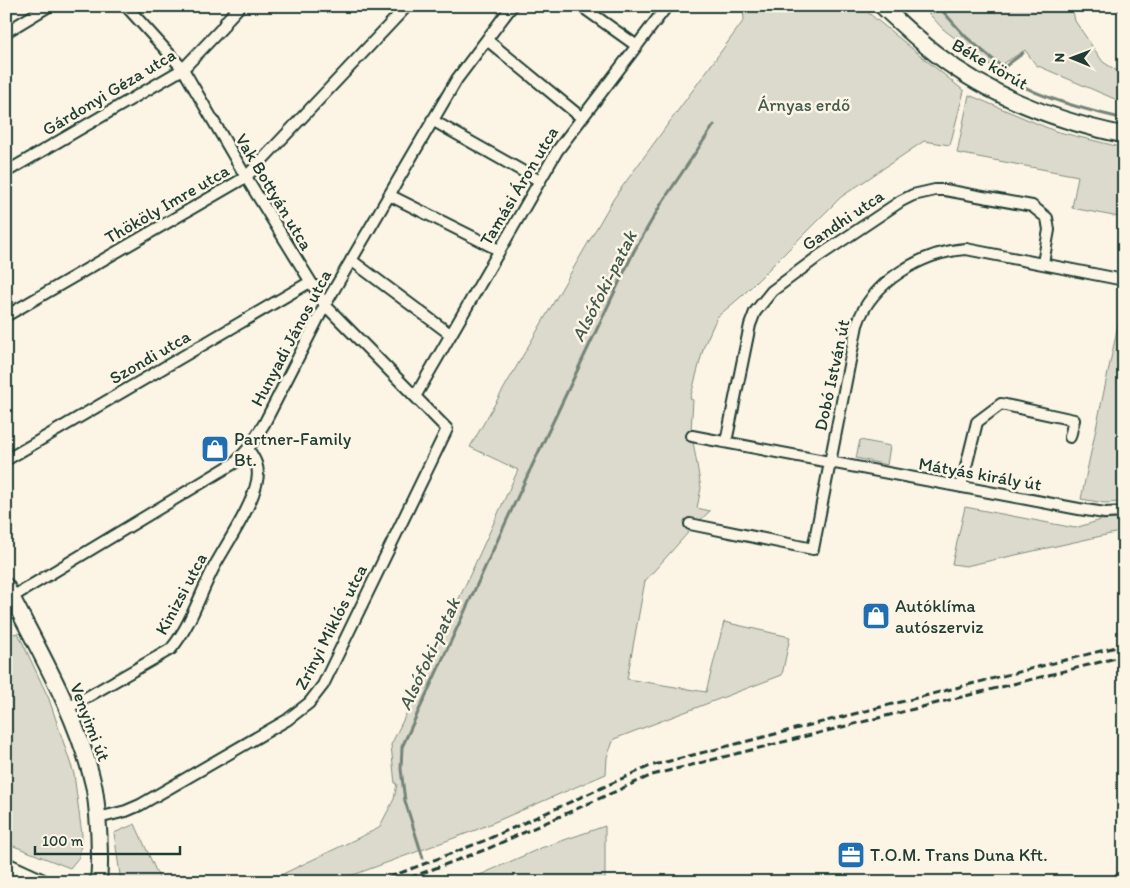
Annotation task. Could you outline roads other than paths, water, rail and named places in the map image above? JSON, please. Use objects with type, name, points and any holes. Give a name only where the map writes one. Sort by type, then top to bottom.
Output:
[{"type":"main road","points":[[6,866],[41,882]]},
{"type":"street","points":[[6,32],[49,6]]},
{"type":"street","name":"Vak Bottyán utca","points":[[126,6],[183,69],[246,177],[325,304],[448,428]]},
{"type":"street","name":"Gárdonyi Géza utca","points":[[6,172],[183,69],[240,6]]},
{"type":"street","name":"Thököly Imre utca","points":[[6,316],[246,177],[407,6]]},
{"type":"street","name":"Hunyadi János utca","points":[[8,591],[236,462],[248,449],[264,424],[325,304],[432,120],[457,79],[512,6]]},
{"type":"street","points":[[581,6],[637,46]]},
{"type":"street","name":"Tamási Áron utca","points":[[416,395],[557,151],[667,6]]},
{"type":"street","name":"Béke körút","points":[[882,6],[936,54],[1003,96],[1084,126],[1124,135]]},
{"type":"street","points":[[487,40],[582,118]]},
{"type":"street","points":[[432,120],[540,180]]},
{"type":"street","name":"Gandhi utca","points":[[726,442],[750,325],[755,312],[762,302],[772,291],[798,271],[901,201],[926,192],[946,190],[1032,206],[1047,218],[1049,230],[1043,263]]},
{"type":"street","points":[[389,195],[499,250]]},
{"type":"street","name":"Dobó István út","points":[[690,524],[813,549],[856,325],[865,305],[877,291],[922,259],[951,250],[966,250],[1043,263],[1124,280]]},
{"type":"street","points":[[351,260],[450,334]]},
{"type":"street","name":"Szondi utca","points":[[6,460],[310,282]]},
{"type":"street","points":[[961,488],[977,422],[1000,404],[1074,420],[1070,437]]},
{"type":"street","name":"Zrínyi Miklós utca","points":[[98,818],[126,811],[140,805],[288,720],[310,704],[323,685],[448,428]]},
{"type":"street","points":[[692,436],[831,463]]},
{"type":"street","name":"Kinizsi utca","points":[[68,708],[171,648],[181,636],[213,569],[253,496],[258,479],[257,462],[248,449]]},
{"type":"street","name":"Mátyás király út","points":[[831,463],[1105,513],[1124,512]]},
{"type":"street","name":"Venyimi út","points":[[8,591],[68,708],[86,756],[94,788],[98,818],[100,850],[98,882]]},
{"type":"waterway","points":[[938,6],[966,37],[1003,68],[1009,77],[1021,85],[1054,99],[1116,117]]},
{"type":"waterway","points":[[1003,68],[1023,53]]},
{"type":"waterway","name":"Alsófoki-patak","points":[[531,468],[634,251],[663,201],[714,125]]},
{"type":"waterway","name":"Alsófoki-patak","points":[[423,858],[405,801],[401,769],[402,747],[530,470]]},
{"type":"waterway","name":"Alsófoki-patak","points":[[427,882],[428,877]]},
{"type":"railway","points":[[377,882],[486,840],[650,766],[1124,645]]},
{"type":"railway","points":[[398,882],[487,849],[652,775],[1124,656]]},
{"type":"place","name":"Partner-Family Bt.","points":[[215,449]]},
{"type":"place","name":"Autóklíma autószerviz","points":[[876,616]]},
{"type":"place","name":"T.O.M. Trans Duna Kft.","points":[[851,855]]},
{"type":"park label","name":"Árnyas erdő","points":[[804,105]]}]
